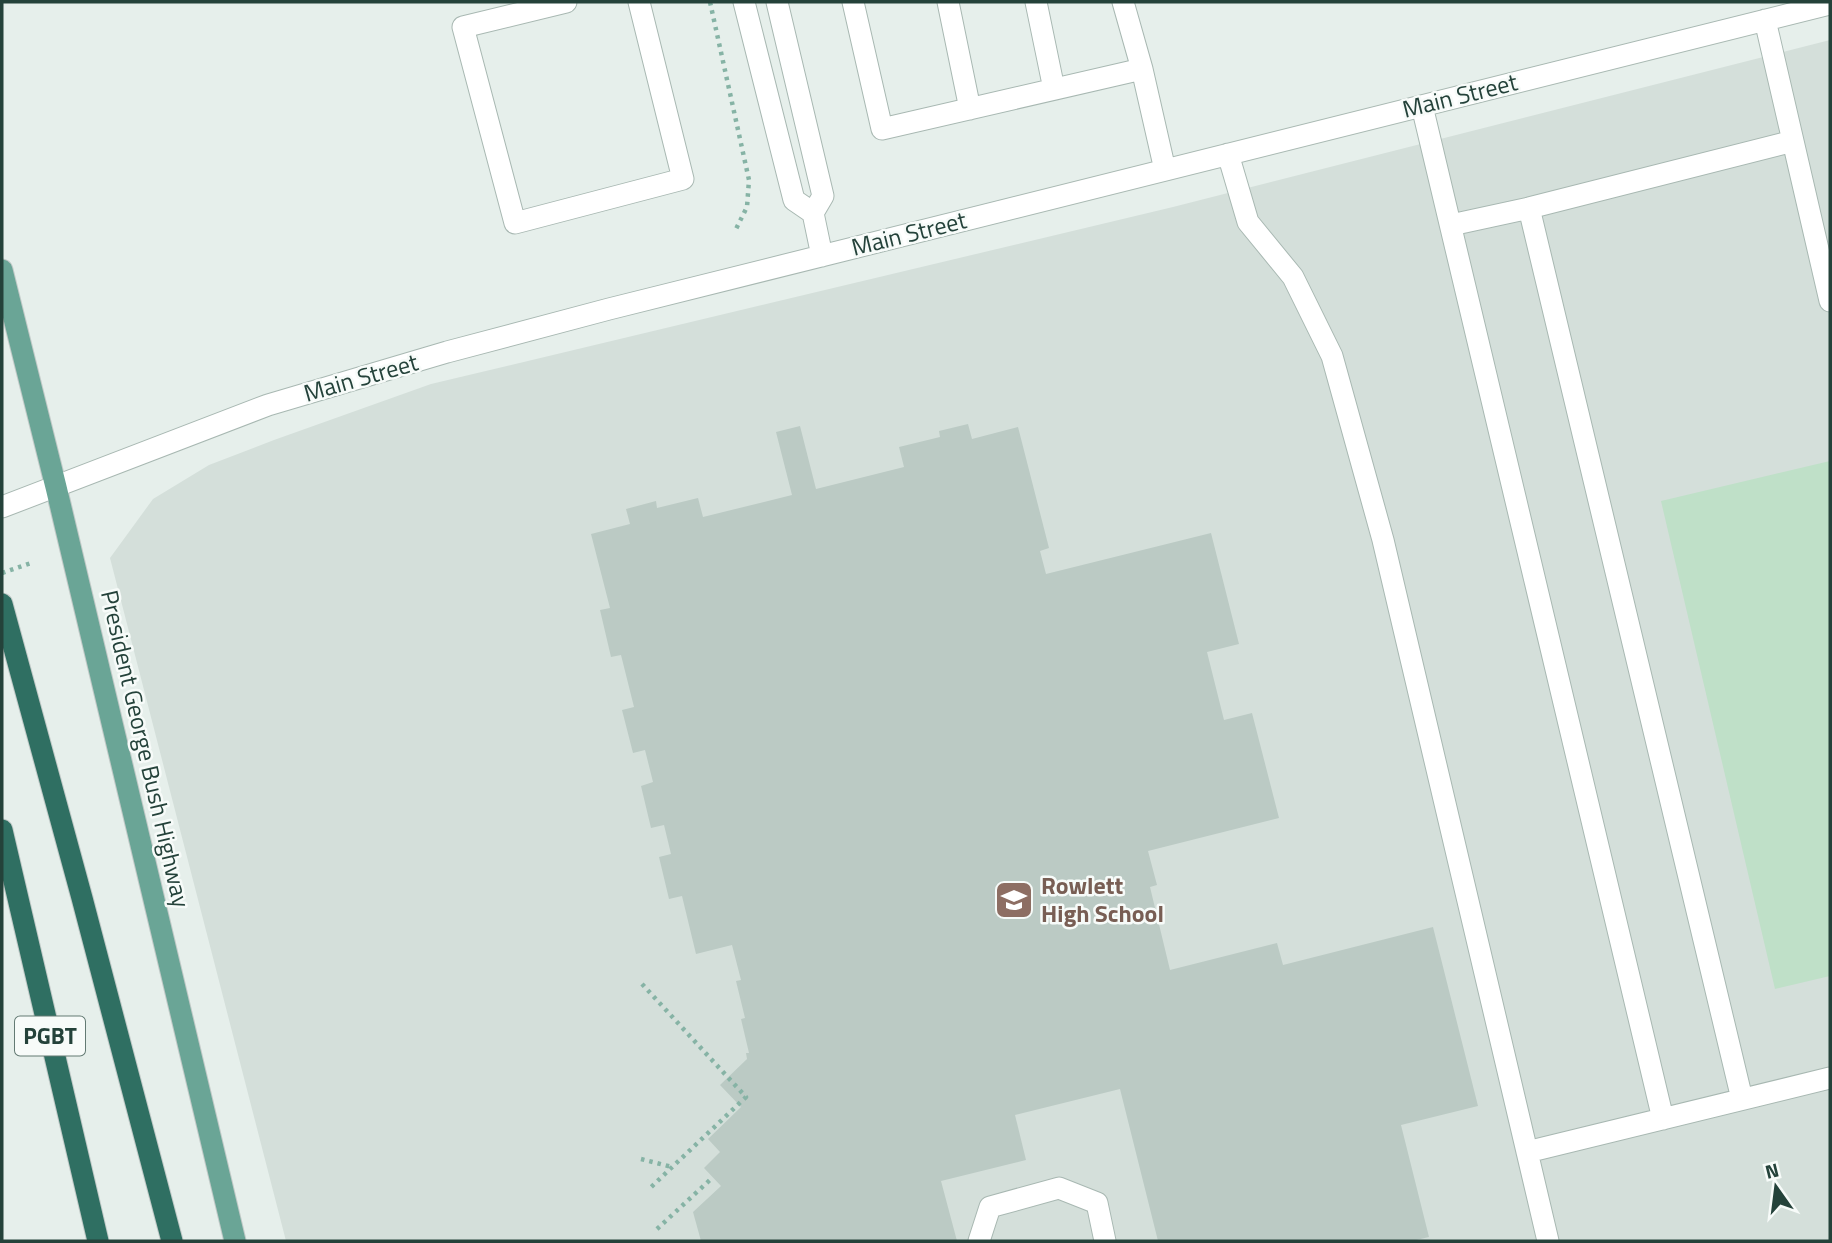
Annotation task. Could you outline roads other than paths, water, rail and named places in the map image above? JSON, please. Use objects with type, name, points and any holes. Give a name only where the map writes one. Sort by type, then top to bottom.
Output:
[{"type":"highway","points":[[2,604],[172,1241]]},
{"type":"highway","name":"PGBT","points":[[2,830],[99,1241]]},
{"type":"main road","name":"President George Bush Highway","points":[[2,270],[235,1241]]},
{"type":"street","points":[[566,2],[526,7],[463,27],[515,223],[683,179],[639,2]]},
{"type":"street","points":[[744,2],[793,200],[813,213]]},
{"type":"street","points":[[777,2],[823,196],[813,213],[821,256]]},
{"type":"street","points":[[853,2],[882,129],[1142,69]]},
{"type":"street","points":[[948,2],[970,109]]},
{"type":"street","points":[[1036,2],[1054,89]]},
{"type":"street","points":[[1123,2],[1142,69],[1165,170]]},
{"type":"street","name":"Main Street","points":[[6,505],[268,405],[474,345],[1830,4]]},
{"type":"street","points":[[1765,20],[1830,301]]},
{"type":"street","points":[[1422,106],[1663,1119]]},
{"type":"street","points":[[776,129],[806,121]]},
{"type":"street","points":[[1451,225],[1793,141]]},
{"type":"street","points":[[1228,154],[1248,222],[1293,276],[1332,356],[1383,540],[1548,1241]]},
{"type":"street","points":[[1529,208],[1742,1100]]},
{"type":"street","points":[[1527,1152],[1830,1078]]},
{"type":"street","points":[[979,1241],[990,1207],[1059,1188],[1097,1203],[1105,1241]]},
{"type":"place","name":"Rowlett High School","points":[[1014,900]]}]
